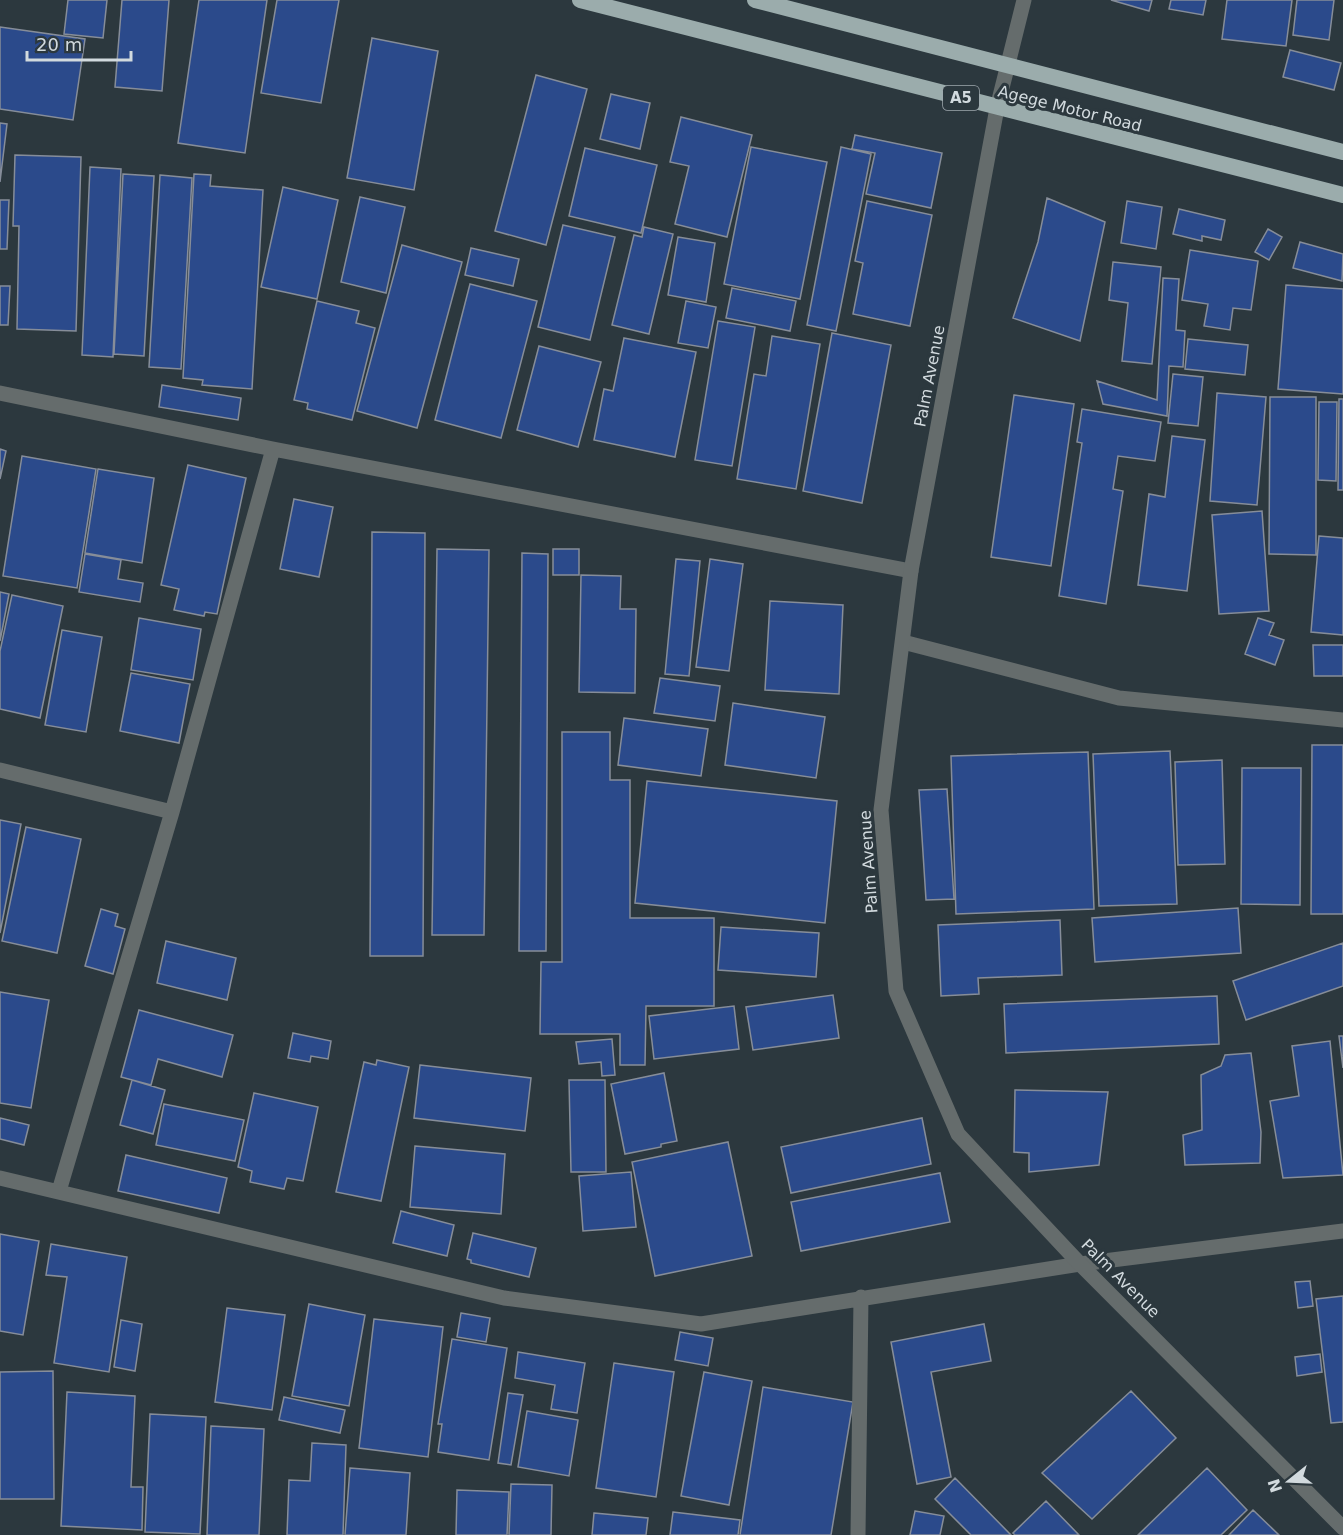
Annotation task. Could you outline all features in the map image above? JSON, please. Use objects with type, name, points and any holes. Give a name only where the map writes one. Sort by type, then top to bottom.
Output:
[{"type":"highway","name":"Agege Motor Road","points":[[580,0],[1343,195]]},
{"type":"highway","name":"Agege Motor Road","points":[[755,0],[1343,152]]},
{"type":"street","name":"Palm Avenue","points":[[1024,0],[997,108],[911,571],[881,810],[896,991],[958,1134],[1080,1264],[1343,1528]]},
{"type":"street","points":[[0,393],[273,449],[911,571]]},
{"type":"street","points":[[59,1191],[172,812],[273,449]]},
{"type":"street","points":[[903,642],[1119,698],[1343,720]]},
{"type":"street","points":[[0,770],[172,812]]},
{"type":"street","points":[[0,1178],[504,1298],[701,1324],[1080,1264],[1343,1231]]},
{"type":"street","points":[[858,1535],[861,1297]]},
{"type":"building","points":[[68,0],[107,0],[103,38],[64,34]]},
{"type":"building","points":[[122,0],[169,0],[162,91],[115,87]]},
{"type":"building","points":[[199,0],[267,0],[245,153],[178,143]]},
{"type":"building","points":[[277,0],[339,0],[321,103],[261,93]]},
{"type":"building","points":[[1111,0],[1152,0],[1149,11]]},
{"type":"building","points":[[1171,0],[1206,0],[1203,15],[1169,9]]},
{"type":"building","points":[[1227,0],[1292,0],[1286,46],[1222,39]]},
{"type":"building","points":[[1297,0],[1334,0],[1329,40],[1293,35]]},
{"type":"building","points":[[0,27],[85,39],[73,120],[0,109]]},
{"type":"building","points":[[372,38],[438,51],[414,190],[347,178]]},
{"type":"building","points":[[1290,50],[1341,63],[1334,90],[1283,77]]},
{"type":"building","points":[[536,75],[587,89],[546,245],[495,231]]},
{"type":"building","points":[[611,94],[650,103],[640,149],[600,139]]},
{"type":"building","points":[[681,117],[752,135],[727,237],[675,224],[689,166],[670,162]]},
{"type":"building","points":[[0,123],[7,124],[0,182]]},
{"type":"building","points":[[855,135],[942,153],[931,208],[866,194],[875,153],[852,149]]},
{"type":"building","points":[[751,147],[827,162],[800,299],[724,284]]},
{"type":"building","points":[[841,147],[871,154],[836,331],[807,325]]},
{"type":"building","points":[[585,148],[657,165],[641,233],[569,216]]},
{"type":"building","points":[[15,155],[81,157],[76,331],[17,329],[19,226],[13,226]]},
{"type":"building","points":[[90,167],[121,169],[113,357],[82,355]]},
{"type":"building","points":[[123,174],[154,176],[144,356],[114,354]]},
{"type":"building","points":[[194,174],[211,175],[210,186],[263,190],[252,389],[202,385],[203,380],[183,378]]},
{"type":"building","points":[[160,175],[192,178],[181,369],[149,367]]},
{"type":"building","points":[[283,187],[338,200],[317,299],[261,287]]},
{"type":"building","points":[[360,197],[405,207],[386,293],[341,282]]},
{"type":"building","points":[[1047,198],[1105,222],[1080,341],[1013,318],[1038,242]]},
{"type":"building","points":[[0,200],[9,200],[7,249],[0,249]]},
{"type":"building","points":[[867,201],[932,215],[910,326],[853,314],[863,263],[855,261]]},
{"type":"building","points":[[1127,201],[1162,207],[1156,249],[1121,243]]},
{"type":"building","points":[[1179,209],[1225,220],[1221,240],[1202,236],[1202,241],[1173,234]]},
{"type":"building","points":[[563,225],[615,237],[590,340],[538,327]]},
{"type":"building","points":[[644,227],[673,234],[649,334],[612,325],[634,235],[642,237]]},
{"type":"building","points":[[1268,229],[1282,237],[1269,260],[1255,252]]},
{"type":"building","points":[[678,237],[715,243],[706,302],[668,295]]},
{"type":"building","points":[[1300,242],[1343,254],[1342,281],[1293,268]]},
{"type":"building","points":[[402,245],[462,262],[417,428],[357,411]]},
{"type":"building","points":[[471,248],[519,259],[513,286],[465,275]]},
{"type":"building","points":[[1190,250],[1258,261],[1251,310],[1233,308],[1230,330],[1204,326],[1208,304],[1182,300]]},
{"type":"building","points":[[1113,262],[1161,267],[1152,364],[1122,361],[1128,303],[1109,300]]},
{"type":"building","points":[[1163,278],[1179,279],[1176,330],[1185,331],[1183,367],[1169,366],[1167,416],[1103,404],[1097,381],[1157,400]]},
{"type":"building","points":[[470,284],[537,301],[501,438],[435,420]]},
{"type":"building","points":[[1286,285],[1343,289],[1343,394],[1278,389]]},
{"type":"building","points":[[0,286],[10,286],[8,325],[0,325]]},
{"type":"building","points":[[732,288],[796,301],[790,331],[726,318]]},
{"type":"building","points":[[317,301],[359,311],[356,323],[375,328],[352,420],[307,409],[308,403],[294,400]]},
{"type":"building","points":[[686,301],[716,307],[708,348],[678,343]]},
{"type":"building","points":[[718,321],[755,327],[732,466],[695,460]]},
{"type":"building","points":[[832,333],[891,345],[862,503],[803,491]]},
{"type":"building","points":[[772,336],[820,344],[796,489],[737,479],[754,374],[766,376]]},
{"type":"building","points":[[624,338],[696,352],[675,457],[594,440],[604,389],[613,391]]},
{"type":"building","points":[[1188,339],[1248,345],[1245,375],[1185,369]]},
{"type":"building","points":[[539,346],[601,362],[578,447],[517,430]]},
{"type":"building","points":[[1173,374],[1203,377],[1198,426],[1168,423]]},
{"type":"building","points":[[162,385],[241,398],[238,420],[159,407]]},
{"type":"building","points":[[1217,393],[1266,397],[1257,505],[1210,501]]},
{"type":"building","points":[[1014,395],[1074,404],[1051,566],[991,557]]},
{"type":"building","points":[[1270,397],[1316,397],[1316,555],[1269,554]]},
{"type":"building","points":[[1339,399],[1343,399],[1343,490],[1338,490]]},
{"type":"building","points":[[1319,402],[1337,402],[1336,481],[1318,480]]},
{"type":"building","points":[[1082,409],[1161,422],[1155,461],[1118,456],[1113,489],[1123,491],[1106,604],[1059,596],[1082,443],[1077,442]]},
{"type":"building","points":[[1172,436],[1205,440],[1187,591],[1138,585],[1149,494],[1165,497]]},
{"type":"building","points":[[0,449],[6,451],[0,479]]},
{"type":"building","points":[[22,456],[96,469],[77,588],[3,576]]},
{"type":"building","points":[[188,465],[246,478],[217,614],[205,612],[204,616],[174,610],[179,589],[161,585]]},
{"type":"building","points":[[98,469],[154,478],[142,563],[85,553]]},
{"type":"building","points":[[294,499],[333,507],[319,577],[280,569]]},
{"type":"building","points":[[1262,511],[1269,611],[1219,614],[1212,515]]},
{"type":"building","points":[[372,532],[425,533],[423,956],[370,956]]},
{"type":"building","points":[[1319,536],[1343,538],[1343,635],[1311,632]]},
{"type":"building","points":[[437,549],[489,550],[484,935],[432,935]]},
{"type":"building","points":[[553,549],[579,549],[579,575],[553,575]]},
{"type":"building","points":[[522,553],[548,554],[546,951],[519,951]]},
{"type":"building","points":[[85,554],[121,560],[118,579],[143,583],[140,602],[79,592]]},
{"type":"building","points":[[676,559],[700,561],[689,676],[665,674]]},
{"type":"building","points":[[710,559],[743,564],[729,671],[696,667]]},
{"type":"building","points":[[581,575],[621,576],[620,609],[636,609],[635,693],[579,692]]},
{"type":"building","points":[[0,592],[9,594],[0,641]]},
{"type":"building","points":[[12,595],[63,606],[40,718],[0,709],[0,651]]},
{"type":"building","points":[[770,601],[843,605],[839,694],[765,690]]},
{"type":"building","points":[[139,618],[201,629],[193,680],[131,670]]},
{"type":"building","points":[[1258,618],[1274,623],[1269,635],[1284,640],[1275,665],[1245,654]]},
{"type":"building","points":[[62,630],[102,637],[86,732],[45,725]]},
{"type":"building","points":[[1313,645],[1343,645],[1343,676],[1314,676]]},
{"type":"building","points":[[131,673],[190,684],[179,743],[120,731]]},
{"type":"building","points":[[660,678],[720,686],[715,721],[654,713]]},
{"type":"building","points":[[733,703],[825,717],[816,778],[725,765]]},
{"type":"building","points":[[624,718],[708,729],[701,776],[618,765]]},
{"type":"building","points":[[562,732],[610,732],[610,780],[630,780],[630,918],[714,918],[714,1006],[646,1006],[645,1065],[620,1065],[620,1034],[540,1034],[541,962],[562,962]]},
{"type":"building","points":[[1312,745],[1343,745],[1343,914],[1311,914]]},
{"type":"building","points":[[1170,751],[1177,904],[1099,906],[1093,754]]},
{"type":"building","points":[[1088,752],[1094,909],[956,914],[951,756]]},
{"type":"building","points":[[1222,760],[1225,864],[1178,865],[1175,762]]},
{"type":"building","points":[[1242,768],[1301,768],[1300,905],[1241,904]]},
{"type":"building","points":[[647,781],[837,801],[825,923],[635,903]]},
{"type":"building","points":[[947,789],[954,899],[926,900],[919,790]]},
{"type":"building","points":[[0,820],[21,824],[0,933]]},
{"type":"building","points":[[26,827],[81,839],[57,953],[2,941]]},
{"type":"building","points":[[1238,908],[1241,953],[1095,962],[1092,918]]},
{"type":"building","points":[[101,909],[118,914],[115,926],[125,929],[113,974],[85,966]]},
{"type":"building","points":[[1060,920],[1062,975],[978,978],[979,994],[941,996],[938,925]]},
{"type":"building","points":[[721,927],[819,933],[816,977],[718,970]]},
{"type":"building","points":[[166,941],[236,958],[227,1000],[157,983]]},
{"type":"building","points":[[1343,943],[1343,986],[1246,1020],[1233,981]]},
{"type":"building","points":[[0,992],[49,1000],[31,1108],[0,1103]]},
{"type":"building","points":[[833,995],[839,1038],[753,1050],[746,1007]]},
{"type":"building","points":[[1217,996],[1219,1044],[1006,1053],[1004,1004]]},
{"type":"building","points":[[734,1006],[739,1049],[654,1059],[649,1016]]},
{"type":"building","points":[[139,1010],[233,1035],[222,1077],[158,1059],[151,1085],[121,1077]]},
{"type":"building","points":[[293,1033],[331,1041],[328,1059],[311,1056],[310,1062],[288,1058]]},
{"type":"building","points":[[1339,1036],[1343,1036],[1343,1068]]},
{"type":"building","points":[[612,1039],[615,1075],[602,1076],[601,1062],[579,1064],[576,1042]]},
{"type":"building","points":[[1330,1041],[1343,1175],[1283,1178],[1270,1101],[1299,1096],[1292,1046]]},
{"type":"building","points":[[1251,1053],[1261,1132],[1260,1163],[1185,1165],[1183,1135],[1202,1130],[1201,1075],[1221,1066],[1225,1055]]},
{"type":"building","points":[[377,1060],[409,1067],[381,1201],[336,1192],[364,1062],[376,1065]]},
{"type":"building","points":[[420,1065],[531,1078],[525,1131],[414,1118]]},
{"type":"building","points":[[664,1073],[677,1141],[661,1144],[661,1147],[625,1154],[611,1084]]},
{"type":"building","points":[[132,1080],[165,1090],[153,1134],[120,1125]]},
{"type":"building","points":[[569,1080],[605,1080],[606,1172],[571,1172]]},
{"type":"building","points":[[1015,1090],[1108,1092],[1099,1165],[1029,1172],[1029,1153],[1014,1152]]},
{"type":"building","points":[[254,1093],[318,1107],[303,1181],[287,1178],[284,1189],[250,1182],[252,1171],[238,1167]]},
{"type":"building","points":[[164,1104],[244,1120],[235,1161],[156,1145]]},
{"type":"building","points":[[0,1118],[29,1125],[24,1145],[0,1139]]},
{"type":"building","points":[[922,1118],[931,1164],[791,1193],[781,1147]]},
{"type":"building","points":[[728,1142],[752,1256],[655,1276],[632,1162]]},
{"type":"building","points":[[415,1146],[505,1154],[501,1214],[410,1207]]},
{"type":"building","points":[[126,1155],[227,1178],[219,1213],[118,1191]]},
{"type":"building","points":[[631,1172],[636,1227],[583,1231],[579,1176]]},
{"type":"building","points":[[940,1173],[950,1222],[801,1251],[791,1202]]},
{"type":"building","points":[[401,1211],[454,1225],[447,1256],[393,1243]]},
{"type":"building","points":[[473,1233],[536,1248],[529,1277],[471,1263],[471,1260],[467,1259]]},
{"type":"building","points":[[0,1234],[39,1241],[23,1335],[0,1331]]},
{"type":"building","points":[[51,1244],[127,1257],[109,1372],[54,1363],[67,1277],[46,1275]]},
{"type":"building","points":[[1310,1281],[1313,1306],[1298,1308],[1295,1282]]},
{"type":"building","points":[[1343,1296],[1343,1422],[1331,1423],[1316,1299]]},
{"type":"building","points":[[309,1304],[365,1315],[349,1406],[292,1396]]},
{"type":"building","points":[[227,1308],[285,1315],[272,1410],[215,1402]]},
{"type":"building","points":[[461,1313],[490,1318],[486,1342],[457,1337]]},
{"type":"building","points":[[374,1319],[443,1327],[428,1457],[359,1448]]},
{"type":"building","points":[[121,1320],[142,1324],[135,1371],[114,1367]]},
{"type":"building","points":[[984,1324],[991,1361],[931,1372],[951,1477],[917,1484],[891,1342]]},
{"type":"building","points":[[680,1332],[713,1338],[708,1366],[675,1360]]},
{"type":"building","points":[[452,1339],[507,1348],[489,1460],[438,1452],[442,1424],[438,1424]]},
{"type":"building","points":[[518,1352],[585,1363],[577,1413],[551,1409],[555,1385],[515,1378]]},
{"type":"building","points":[[1320,1354],[1322,1372],[1297,1376],[1295,1357]]},
{"type":"building","points":[[614,1363],[674,1372],[656,1497],[596,1488]]},
{"type":"building","points":[[53,1371],[54,1499],[0,1499],[0,1372]]},
{"type":"building","points":[[704,1372],[752,1381],[729,1505],[681,1496]]},
{"type":"building","points":[[763,1387],[853,1402],[831,1535],[740,1535]]},
{"type":"building","points":[[1131,1391],[1176,1438],[1092,1519],[1042,1473]]},
{"type":"building","points":[[67,1392],[135,1396],[131,1487],[143,1487],[142,1530],[61,1526]]},
{"type":"building","points":[[508,1393],[523,1395],[511,1465],[498,1463]]},
{"type":"building","points":[[284,1397],[345,1410],[340,1433],[279,1420]]},
{"type":"building","points":[[527,1411],[578,1420],[569,1476],[518,1467]]},
{"type":"building","points":[[150,1414],[206,1417],[200,1534],[145,1532]]},
{"type":"building","points":[[211,1426],[264,1429],[259,1535],[207,1535]]},
{"type":"building","points":[[312,1443],[346,1445],[343,1535],[287,1535],[289,1480],[310,1481]]},
{"type":"building","points":[[350,1468],[410,1473],[406,1535],[345,1535]]},
{"type":"building","points":[[1207,1468],[1247,1510],[1221,1535],[1138,1535]]},
{"type":"building","points":[[955,1478],[1011,1535],[971,1535],[935,1499]]},
{"type":"building","points":[[511,1484],[552,1485],[551,1535],[509,1535]]},
{"type":"building","points":[[457,1490],[509,1492],[507,1535],[456,1535]]},
{"type":"building","points":[[1046,1501],[1079,1535],[1015,1535],[1013,1533]]},
{"type":"building","points":[[1253,1510],[1279,1535],[1229,1535]]},
{"type":"building","points":[[915,1511],[944,1516],[940,1535],[910,1535]]},
{"type":"building","points":[[673,1512],[740,1520],[738,1535],[670,1535]]},
{"type":"building","points":[[594,1513],[648,1518],[646,1535],[592,1535]]}]
